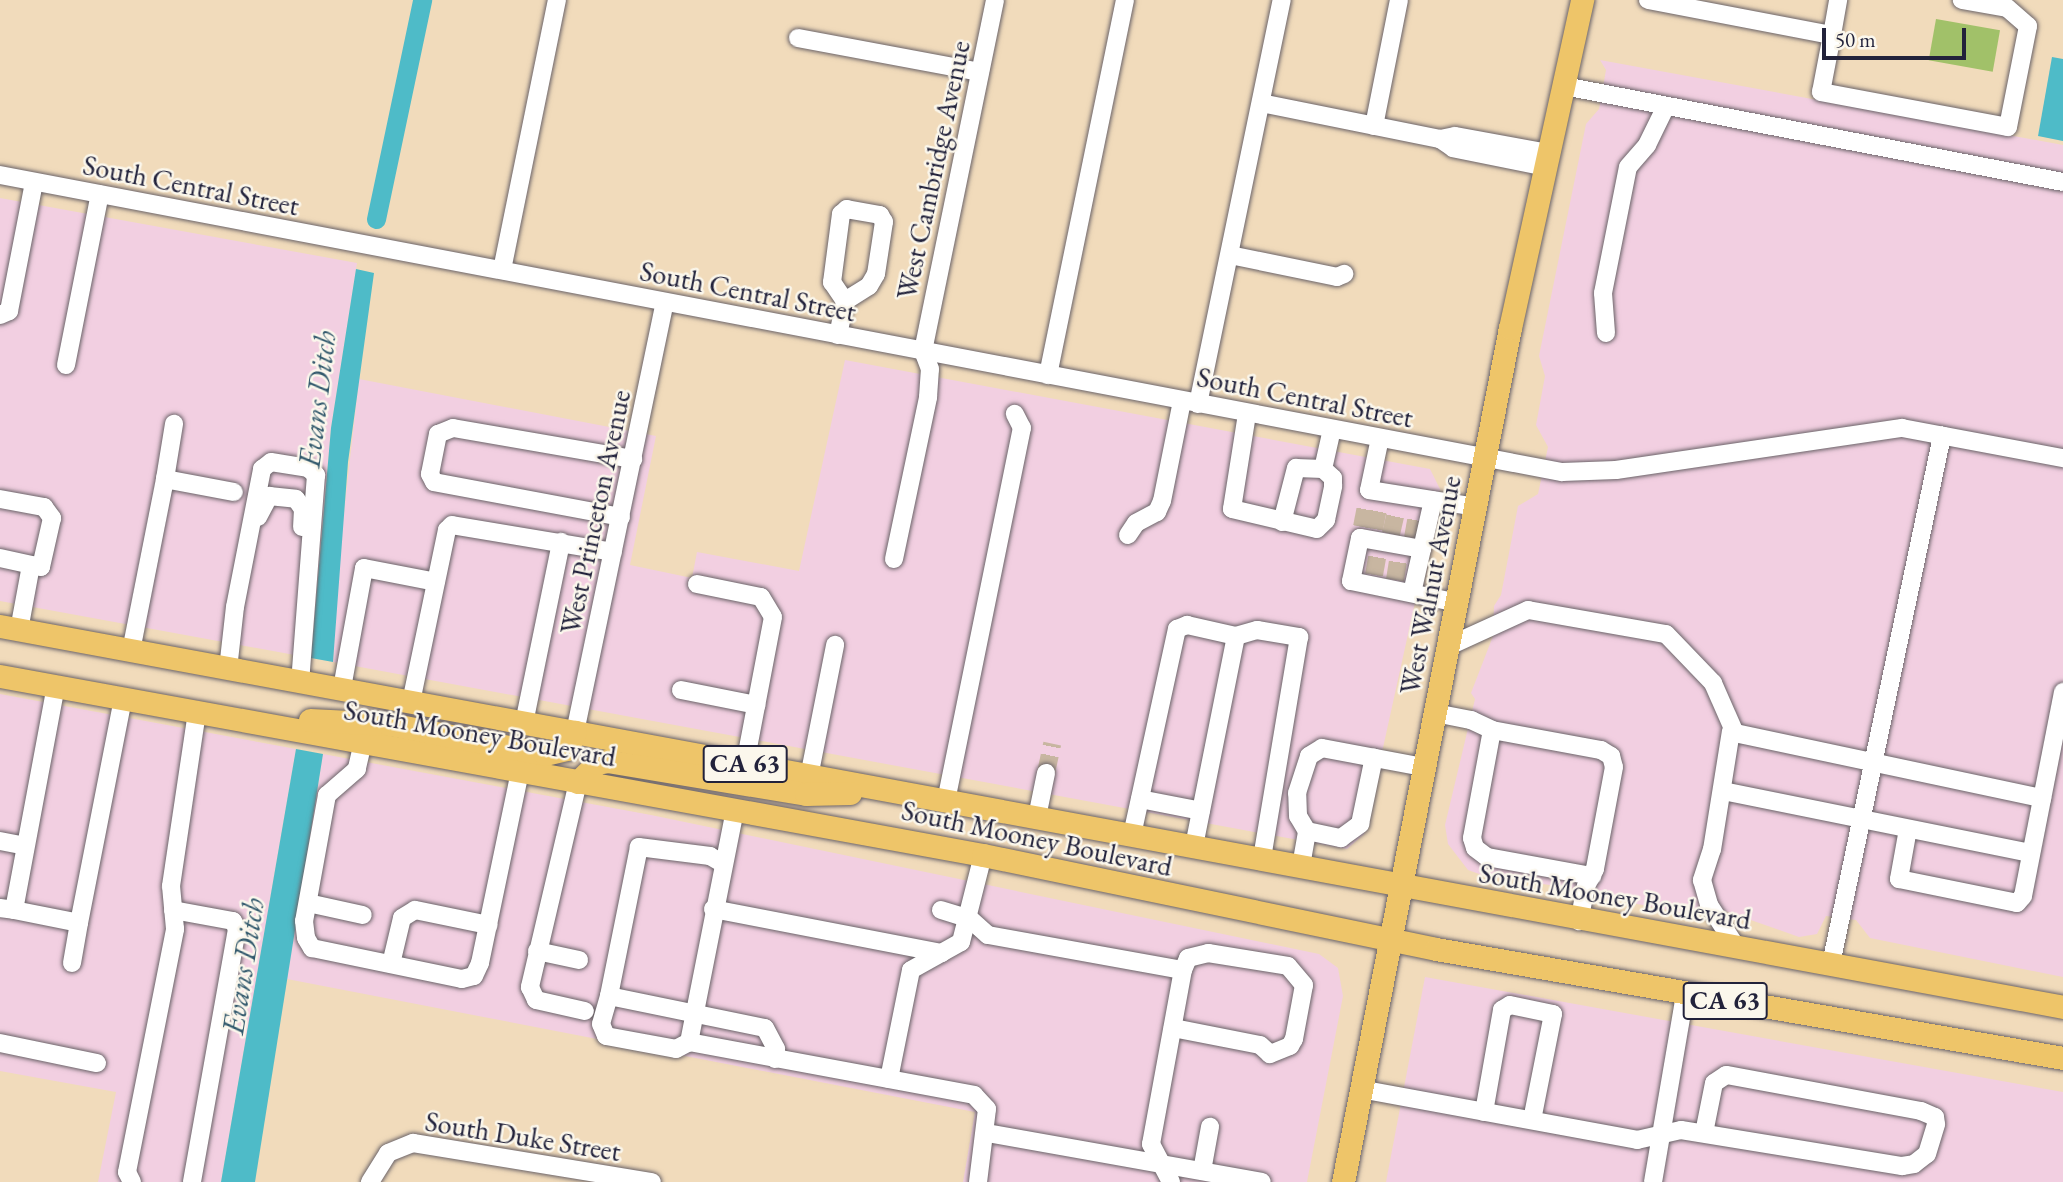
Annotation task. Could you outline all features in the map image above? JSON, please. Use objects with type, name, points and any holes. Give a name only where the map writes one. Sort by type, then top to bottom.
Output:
[{"type":"main road","name":"West Walnut Avenue","points":[[1343,1182],[1476,507],[1582,0]]},
{"type":"main road","name":"South Mooney Boulevard","points":[[10,628],[575,732],[743,773],[807,785],[903,792],[1579,920],[2063,1007]]},
{"type":"main road","name":"South Mooney Boulevard","points":[[0,676],[983,855],[1389,939],[1685,995],[2063,1058]]},
{"type":"main road","points":[[205,713],[389,724],[556,754],[567,749],[575,732]]},
{"type":"main road","points":[[578,782],[597,763],[607,761],[743,773]]},
{"type":"street","points":[[502,271],[557,0]]},
{"type":"street","name":"West Cambridge Avenue","points":[[923,351],[996,0]]},
{"type":"street","points":[[1048,375],[1125,0]]},
{"type":"street","points":[[1128,535],[1136,523],[1157,512],[1162,501],[1230,255],[1282,0]]},
{"type":"street","points":[[1374,126],[1399,0]]},
{"type":"street","points":[[1648,0],[1832,35]]},
{"type":"street","points":[[1838,0],[1821,92],[2008,127],[2028,26],[2007,8],[1962,0]]},
{"type":"street","points":[[798,38],[980,72]]},
{"type":"street","points":[[1564,86],[2063,182]]},
{"type":"street","points":[[1261,103],[1440,139],[1455,136],[1548,160]]},
{"type":"street","points":[[1606,333],[1603,293],[1628,167],[1647,145],[1666,106]]},
{"type":"street","name":"South Central Street","points":[[0,176],[1247,414],[1486,458],[1584,472],[1885,429],[1942,436],[2063,458]]},
{"type":"street","points":[[0,316],[9,312],[34,182]]},
{"type":"street","points":[[66,365],[100,194]]},
{"type":"street","points":[[838,335],[845,301],[832,282],[841,214],[847,209],[880,215],[884,222],[876,274],[869,286],[845,301]]},
{"type":"street","points":[[1230,255],[1337,277],[1344,274]]},
{"type":"street","name":"West Princeton Avenue","points":[[575,732],[665,302]]},
{"type":"street","points":[[894,559],[928,397],[930,369],[923,351]]},
{"type":"street","points":[[946,801],[1022,428],[1015,414]]},
{"type":"street","points":[[1247,414],[1230,499],[1232,509],[1282,522],[1323,526],[1333,478],[1323,469],[1296,468],[1282,522]]},
{"type":"street","points":[[131,651],[174,424]]},
{"type":"street","points":[[621,517],[434,482],[430,474],[438,434],[453,428],[633,459]]},
{"type":"street","points":[[1323,469],[1332,429]]},
{"type":"street","points":[[1831,964],[1942,436]]},
{"type":"street","points":[[1380,438],[1398,502],[1390,541],[1351,581],[1373,580],[1394,584],[1412,593],[1458,603]]},
{"type":"street","points":[[236,625],[235,607],[252,508],[262,469],[271,462],[308,468],[316,475],[300,682]]},
{"type":"street","points":[[165,479],[234,492]]},
{"type":"street","points":[[228,669],[258,517],[269,496],[301,501],[300,555],[309,566]]},
{"type":"street","points":[[0,499],[44,507],[51,518],[41,567],[0,558]]},
{"type":"street","points":[[1398,502],[1476,507]]},
{"type":"street","points":[[411,702],[447,530],[452,525],[614,552]]},
{"type":"street","points":[[1390,541],[1412,593]]},
{"type":"street","points":[[524,723],[561,542]]},
{"type":"street","points":[[10,628],[31,565]]},
{"type":"street","points":[[342,688],[364,568],[436,582]]},
{"type":"street","points":[[697,584],[761,597],[769,605],[772,628],[743,773]]},
{"type":"street","points":[[1449,646],[1518,612],[1552,612],[1665,634],[1713,683],[1731,731],[1712,849],[1702,880],[1704,894],[1737,948]]},
{"type":"street","points":[[1132,835],[1177,629],[1187,625],[1236,636],[1257,629],[1299,637],[1262,858]]},
{"type":"street","points":[[1194,846],[1236,636]]},
{"type":"street","points":[[807,785],[835,645]]},
{"type":"street","points":[[56,686],[25,846],[7,909],[79,923]]},
{"type":"street","points":[[681,690],[757,705]]},
{"type":"street","points":[[1908,829],[1899,879],[2010,904],[2023,896],[2063,692]]},
{"type":"street","points":[[72,963],[123,698]]},
{"type":"street","points":[[132,1182],[127,1172],[176,929],[171,886],[205,713]]},
{"type":"street","points":[[1435,713],[1471,720],[1492,730],[1595,748],[1611,757],[1615,767],[1592,876],[1579,920]]},
{"type":"street","points":[[1492,730],[1472,838],[1475,848],[1488,856],[1592,876]]},
{"type":"street","points":[[1731,731],[2042,798]]},
{"type":"street","points":[[363,742],[357,769],[327,795],[304,921],[312,948],[462,979],[474,976],[488,925],[520,771]]},
{"type":"street","points":[[1301,866],[1307,831],[1298,816],[1297,793],[1309,755],[1321,748],[1424,767]]},
{"type":"street","points":[[1307,831],[1341,838],[1360,824],[1374,757]]},
{"type":"street","points":[[1037,817],[1046,773]]},
{"type":"street","points":[[578,782],[537,951],[530,994],[545,1003],[585,1011]]},
{"type":"street","points":[[1723,791],[2031,853]]},
{"type":"street","points":[[1140,799],[1202,811]]},
{"type":"street","points":[[689,1042],[722,863],[735,810]]},
{"type":"street","points":[[0,841],[25,846]]},
{"type":"street","points":[[722,863],[710,856],[639,847],[601,1024],[606,1036],[677,1049],[689,1042],[856,1077],[889,1079],[974,1095],[987,1109],[987,1133],[978,1182]]},
{"type":"street","points":[[889,1079],[911,970],[961,942],[970,919],[983,855]]},
{"type":"street","points":[[308,903],[363,915]]},
{"type":"street","points":[[713,909],[942,953]]},
{"type":"street","points":[[173,910],[233,921],[237,929],[192,1182]]},
{"type":"street","points":[[391,964],[402,918],[415,910],[488,925]]},
{"type":"street","points":[[941,910],[970,919],[988,935],[1183,971]]},
{"type":"street","points":[[537,951],[579,960]]},
{"type":"street","points":[[1171,1182],[1158,1163],[1151,1144],[1183,971],[1188,958],[1195,954],[1289,966],[1300,975],[1304,985],[1294,1039],[1290,1046],[1270,1054],[1260,1045],[1173,1028]]},
{"type":"street","points":[[1653,1182],[1658,1136],[1685,995]]},
{"type":"street","points":[[609,996],[694,1010],[765,1028],[776,1049],[775,1059]]},
{"type":"street","points":[[1484,1112],[1502,1010],[1510,1005],[1553,1014],[1532,1120]]},
{"type":"street","points":[[0,1043],[97,1063]]},
{"type":"street","points":[[1360,1089],[1637,1140],[1681,1130],[1902,1166],[1914,1164],[1927,1154],[1936,1117],[1921,1111],[1727,1075],[1714,1083],[1704,1133]]},
{"type":"street","points":[[1202,1171],[1210,1126]]},
{"type":"street","points":[[987,1133],[1262,1182]]},
{"type":"street","name":"South Duke Street","points":[[370,1182],[388,1153],[412,1143],[439,1144],[606,1178],[652,1182]]},
{"type":"shaded area","points":[[1600,60],[2063,145],[2063,977],[1870,938],[1856,920],[1826,916],[1817,934],[1799,937],[1725,911],[1699,911],[1694,915],[1601,897],[1597,892],[1482,875],[1468,870],[1448,844],[1445,825],[1475,699],[1471,693],[1493,636],[1494,606],[1501,595],[1518,506],[1538,494],[1548,447],[1536,425],[1545,376],[1539,356],[1586,124],[1599,109],[1606,70]]},
{"type":"shaded area","points":[[0,198],[357,263],[331,428],[311,658],[0,601]]},
{"type":"shaded area","points":[[845,360],[1430,469],[1440,489],[1364,834],[1347,849],[333,662],[339,557],[359,379],[656,436],[630,565],[692,578],[697,552],[799,571]]},
{"type":"shaded area","points":[[0,694],[296,749],[221,1182],[98,1182],[116,1092],[0,1071]]},
{"type":"shaded area","points":[[323,754],[651,815],[1319,954],[1338,968],[1343,996],[1307,1182],[963,1182],[975,1112],[287,979]]},
{"type":"shaded area","points":[[1425,977],[2063,1092],[2063,1182],[1386,1182]]},
{"type":"green space","points":[[1936,19],[2000,30],[1993,72],[1929,60]]},
{"type":"water","points":[[2052,57],[2063,59],[2063,141],[2038,136]]},
{"type":"water","points":[[356,269],[374,273],[348,462],[333,662],[311,658],[331,428]]},
{"type":"water","points":[[296,749],[323,754],[255,1182],[221,1182]]},
{"type":"waterway","name":"Evans Ditch","points":[[376,219],[422,0]]},
{"type":"tunnel","points":[[1362,527],[1366,506]]},
{"type":"tunnel","points":[[1374,529],[1378,508]]},
{"type":"tunnel","points":[[1391,534],[1396,512]]},
{"type":"tunnel","points":[[1413,538],[1417,516]]},
{"type":"tunnel","points":[[1374,575],[1378,552]]},
{"type":"tunnel","points":[[1395,580],[1399,556]]},
{"type":"tunnel","points":[[1046,773],[1052,744]]}]
